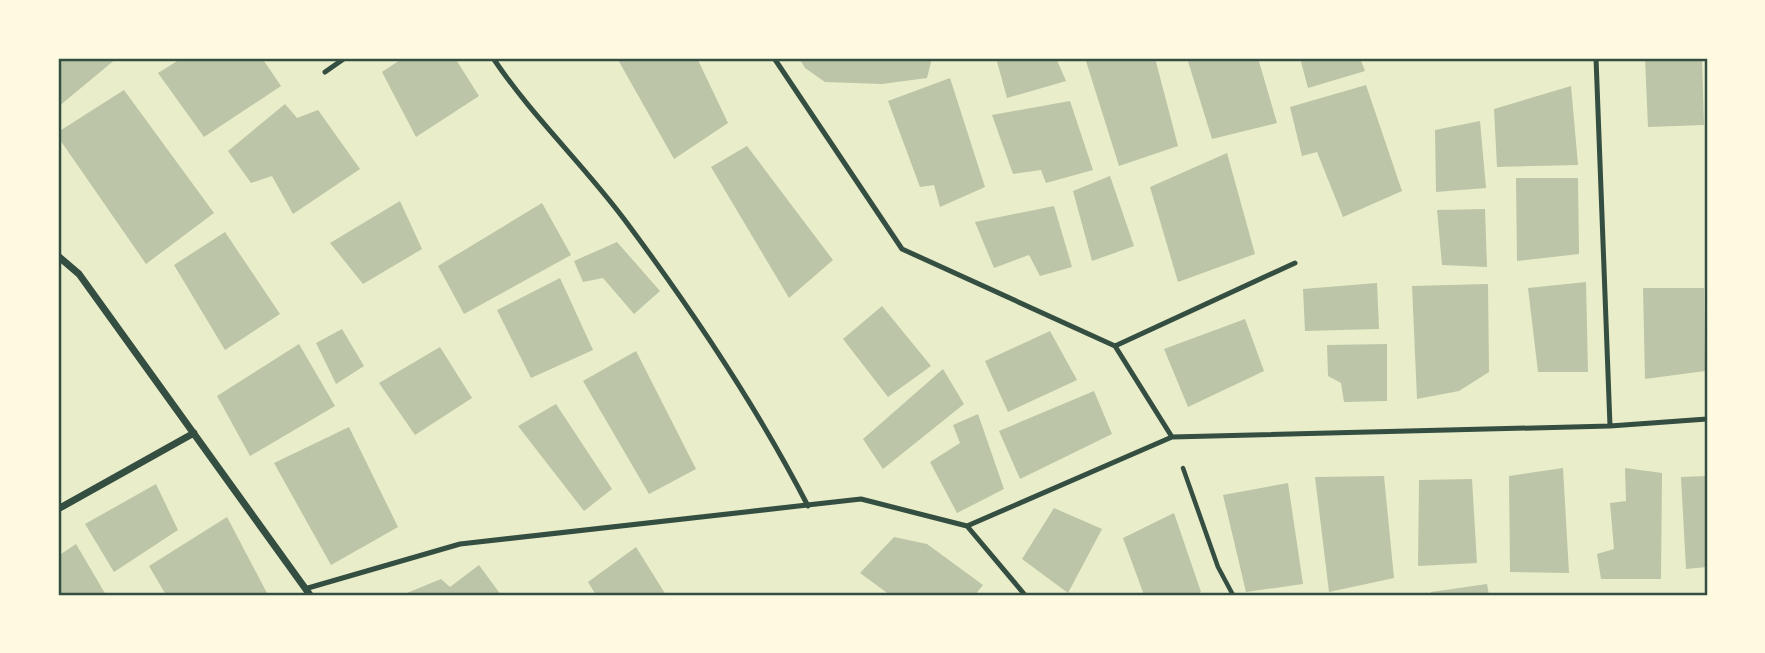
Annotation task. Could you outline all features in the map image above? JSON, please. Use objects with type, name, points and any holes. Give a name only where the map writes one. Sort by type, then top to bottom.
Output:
[{"type":"street","points":[[58,256],[79,274],[309,592]]},
{"type":"street","points":[[58,509],[194,433]]},
{"type":"lane","points":[[325,72],[345,58]]},
{"type":"lane","points":[[493,58],[631,229],[723,361],[781,453],[808,506]]},
{"type":"lane","points":[[774,58],[902,249],[1115,346],[1172,438]]},
{"type":"lane","points":[[1596,58],[1610,426]]},
{"type":"lane","points":[[1115,346],[1295,263]]},
{"type":"lane","points":[[967,526],[1172,438],[1610,426],[1707,419]]},
{"type":"lane","points":[[309,592],[460,544],[861,499],[967,526],[1026,595]]},
{"type":"path","points":[[1172,438],[1217,566],[1233,595]]},
{"type":"building","points":[[58,58],[117,58],[58,107]]},
{"type":"building","points":[[182,58],[262,58],[281,86],[204,137],[158,73]]},
{"type":"building","points":[[403,58],[455,58],[479,96],[416,137],[382,72]]},
{"type":"building","points":[[617,58],[697,58],[728,123],[674,159]]},
{"type":"building","points":[[799,58],[932,58],[927,78],[882,84],[825,82],[805,68]]},
{"type":"building","points":[[996,58],[1056,58],[1066,81],[1007,98]]},
{"type":"building","points":[[1085,58],[1155,58],[1178,146],[1119,166]]},
{"type":"building","points":[[1187,58],[1258,58],[1277,123],[1212,139]]},
{"type":"building","points":[[1300,58],[1360,58],[1365,71],[1308,88]]},
{"type":"building","points":[[1645,58],[1702,58],[1704,125],[1648,127]]},
{"type":"building","points":[[950,78],[985,187],[940,207],[934,185],[920,187],[888,101]]},
{"type":"building","points":[[1366,85],[1402,191],[1343,217],[1317,152],[1302,156],[1290,107]]},
{"type":"building","points":[[1571,86],[1578,165],[1497,167],[1494,109]]},
{"type":"building","points":[[124,90],[214,213],[146,264],[58,137],[58,132]]},
{"type":"building","points":[[1070,101],[1093,170],[1046,183],[1041,170],[1013,174],[992,115]]},
{"type":"building","points":[[285,104],[297,118],[318,110],[360,169],[293,214],[272,176],[251,183],[228,151]]},
{"type":"building","points":[[1480,121],[1486,188],[1436,192],[1435,130]]},
{"type":"building","points":[[747,146],[833,260],[789,298],[711,167]]},
{"type":"building","points":[[1227,153],[1255,254],[1178,282],[1150,187]]},
{"type":"building","points":[[1110,176],[1134,246],[1092,261],[1073,191]]},
{"type":"building","points":[[1516,178],[1578,178],[1579,254],[1517,261]]},
{"type":"building","points":[[400,201],[422,249],[363,284],[330,243]]},
{"type":"building","points":[[542,203],[571,255],[464,314],[438,266]]},
{"type":"building","points":[[1054,206],[1072,267],[1040,276],[1029,255],[994,268],[975,222]]},
{"type":"building","points":[[1485,209],[1487,267],[1442,265],[1437,210]]},
{"type":"building","points":[[225,232],[280,314],[225,350],[174,265]]},
{"type":"building","points":[[617,242],[660,291],[634,314],[603,278],[583,282],[574,261]]},
{"type":"building","points":[[560,278],[593,350],[531,378],[497,310]]},
{"type":"building","points":[[1586,282],[1588,372],[1538,372],[1528,288]]},
{"type":"building","points":[[1377,283],[1379,329],[1305,331],[1303,289]]},
{"type":"building","points":[[1488,284],[1489,372],[1459,391],[1417,399],[1412,286]]},
{"type":"building","points":[[1643,288],[1704,288],[1705,371],[1645,379]]},
{"type":"building","points":[[882,306],[931,366],[888,397],[843,339]]},
{"type":"building","points":[[1245,319],[1264,371],[1188,407],[1164,349]]},
{"type":"building","points":[[342,329],[364,366],[336,384],[316,343]]},
{"type":"building","points":[[1050,331],[1077,380],[1008,412],[985,361]]},
{"type":"building","points":[[299,344],[335,406],[250,456],[217,396]]},
{"type":"building","points":[[1387,344],[1387,401],[1344,402],[1341,383],[1328,376],[1327,345]]},
{"type":"building","points":[[440,347],[472,398],[415,435],[379,383]]},
{"type":"building","points":[[636,351],[696,469],[649,494],[583,381]]},
{"type":"building","points":[[943,369],[964,404],[883,469],[863,439]]},
{"type":"building","points":[[1094,391],[1112,434],[1020,479],[999,431]]},
{"type":"building","points":[[556,404],[612,489],[584,511],[518,426]]},
{"type":"building","points":[[978,414],[1004,489],[957,513],[930,462],[960,443],[953,425]]},
{"type":"building","points":[[349,427],[398,527],[331,565],[274,463]]},
{"type":"building","points":[[1563,468],[1569,573],[1510,572],[1509,476]]},
{"type":"building","points":[[1625,468],[1662,473],[1661,579],[1601,579],[1597,554],[1614,549],[1610,503],[1626,501]]},
{"type":"building","points":[[1384,476],[1394,578],[1329,592],[1315,477]]},
{"type":"building","points":[[1707,476],[1707,567],[1686,569],[1681,477]]},
{"type":"building","points":[[1472,479],[1477,563],[1418,566],[1419,480]]},
{"type":"building","points":[[1288,483],[1303,584],[1246,592],[1223,495]]},
{"type":"building","points":[[156,484],[178,530],[114,572],[85,524]]},
{"type":"building","points":[[1054,508],[1102,529],[1068,593],[1022,559]]},
{"type":"building","points":[[1174,513],[1201,592],[1194,595],[1144,595],[1123,538]]},
{"type":"building","points":[[227,517],[268,595],[166,595],[149,566]]},
{"type":"building","points":[[894,537],[927,544],[983,585],[975,595],[890,595],[860,573]]},
{"type":"building","points":[[76,544],[106,595],[58,595],[58,556]]},
{"type":"building","points":[[636,547],[666,595],[596,595],[588,582]]},
{"type":"building","points":[[479,565],[501,595],[402,595],[441,579],[450,587]]},
{"type":"building","points":[[1487,584],[1489,595],[1431,595],[1431,592]]}]
